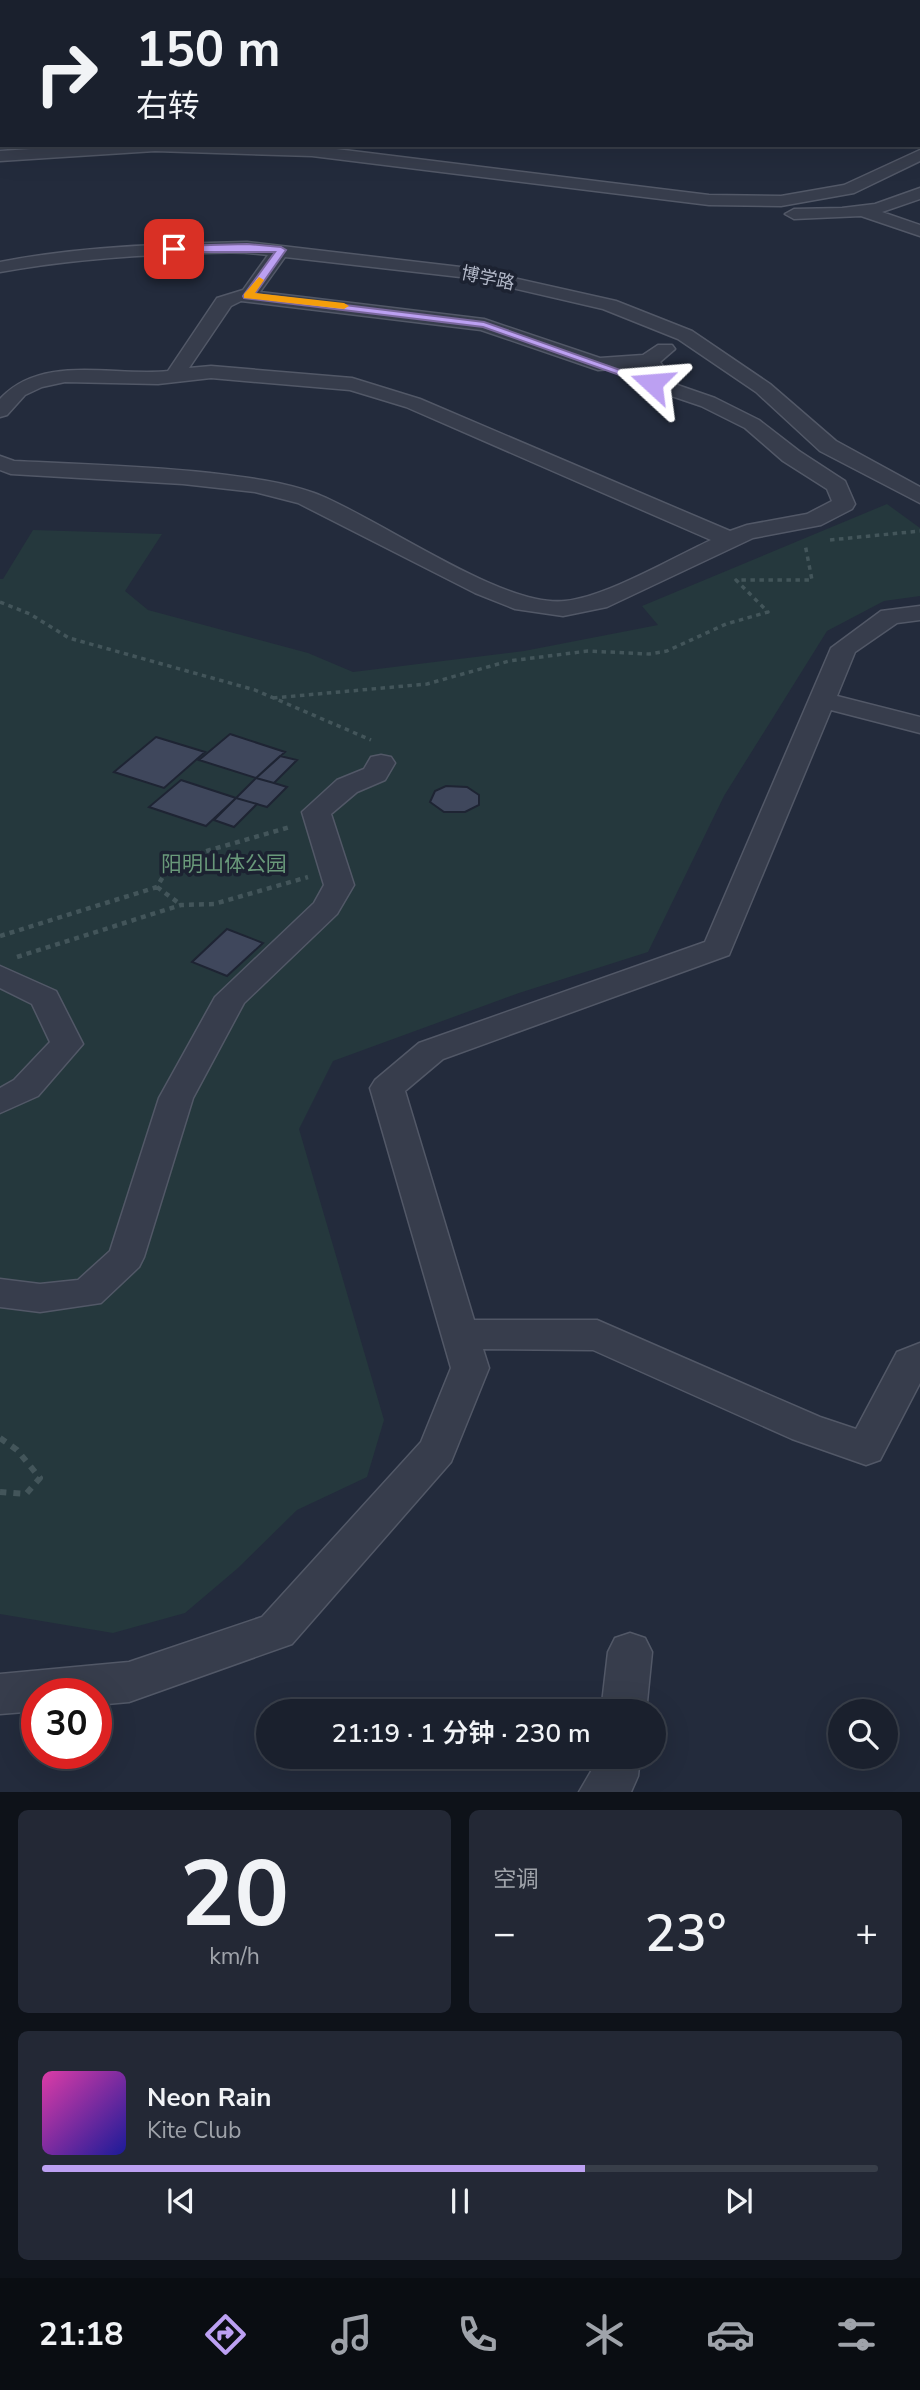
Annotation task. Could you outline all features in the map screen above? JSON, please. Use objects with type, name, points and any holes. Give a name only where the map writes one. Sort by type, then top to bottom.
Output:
[{"type":"street","points":[[0,156],[140,147]]},
{"type":"street","points":[[186,147],[312,151],[709,200],[781,201],[848,189],[920,155]]},
{"type":"street","points":[[762,214],[862,211],[918,196]]},
{"type":"street","points":[[862,211],[920,230]]},
{"type":"street","name":"博学路","points":[[0,267],[54,257],[134,250],[247,247],[469,273],[608,305],[685,335],[763,388],[828,446],[920,496]]},
{"type":"street","points":[[248,296],[281,250]]},
{"type":"street","points":[[0,463],[24,468],[183,477],[255,485],[306,498],[483,588],[524,604],[563,609],[598,602],[747,533],[813,520],[844,504],[837,486],[791,456],[752,424],[708,402],[484,325],[239,295],[224,302],[175,375]]},
{"type":"street","points":[[598,364],[648,360],[685,335]]},
{"type":"street","points":[[648,360],[655,369],[652,383]]},
{"type":"street","points":[[0,411],[18,391],[34,383],[65,376],[158,378],[211,372],[352,384],[413,403],[731,540]]},
{"type":"street","points":[[0,1694],[129,1682],[277,1631],[436,1451],[470,1368],[387,1088],[431,1051],[718,948],[844,648],[890,616],[920,613]]},
{"type":"street","points":[[822,700],[920,725]]},
{"type":"street","points":[[0,1293],[40,1298],[89,1293],[127,1257],[176,1098],[231,997],[326,908],[339,885],[316,812],[347,786],[375,774],[381,763]]},
{"type":"street","points":[[0,1102],[26,1088],[66,1044],[45,998],[6,967]]},
{"type":"street","points":[[460,1334],[597,1335],[806,1428],[866,1449],[911,1363],[920,1358]]},
{"type":"street","points":[[625,1699],[630,1652]]},
{"type":"street","points":[[602,1791],[615,1776],[616,1769]]},
{"type":"path","points":[[273,698],[427,684],[509,661],[588,651],[649,654],[667,652],[726,624],[768,612],[736,580],[812,580],[804,543],[920,531]]},
{"type":"path","points":[[0,602],[30,614],[69,639],[255,690],[385,746],[381,763]]},
{"type":"path","points":[[0,936],[157,887],[172,861],[318,819]]},
{"type":"path","points":[[6,967],[181,905],[214,904],[334,869]]},
{"type":"path","points":[[157,887],[181,905]]},
{"type":"path","points":[[0,1437],[17,1450],[40,1478],[26,1494],[0,1492]]},
{"type":"green space","name":"阳明山体公园","points":[[887,504],[920,528],[920,596],[884,601],[827,631],[724,796],[648,952],[519,993],[333,1061],[299,1129],[384,1420],[367,1477],[297,1510],[238,1568],[185,1613],[113,1633],[0,1614],[0,579],[3,579],[33,530],[162,534],[125,591],[148,610],[308,653],[353,672],[524,651],[658,625],[642,606]]},
{"type":"building","points":[[230,734],[285,752],[256,778],[199,760]]},
{"type":"building","points":[[156,737],[205,752],[164,788],[114,772]]},
{"type":"building","points":[[280,756],[297,760],[274,783],[256,778]]},
{"type":"building","points":[[256,778],[287,787],[267,807],[236,798]]},
{"type":"building","points":[[181,780],[236,798],[206,826],[149,807]]},
{"type":"building","points":[[446,786],[467,787],[479,795],[479,805],[465,812],[444,812],[430,802],[435,791]]},
{"type":"building","points":[[236,798],[257,804],[234,827],[214,820]]},
{"type":"building","points":[[227,929],[263,943],[227,976],[192,962]]},
{"type":"slow traffic","points":[[259,280],[248,296],[344,306]]},
{"type":"route","points":[[174,249],[247,247],[281,250],[248,296],[484,325],[652,383]]}]
